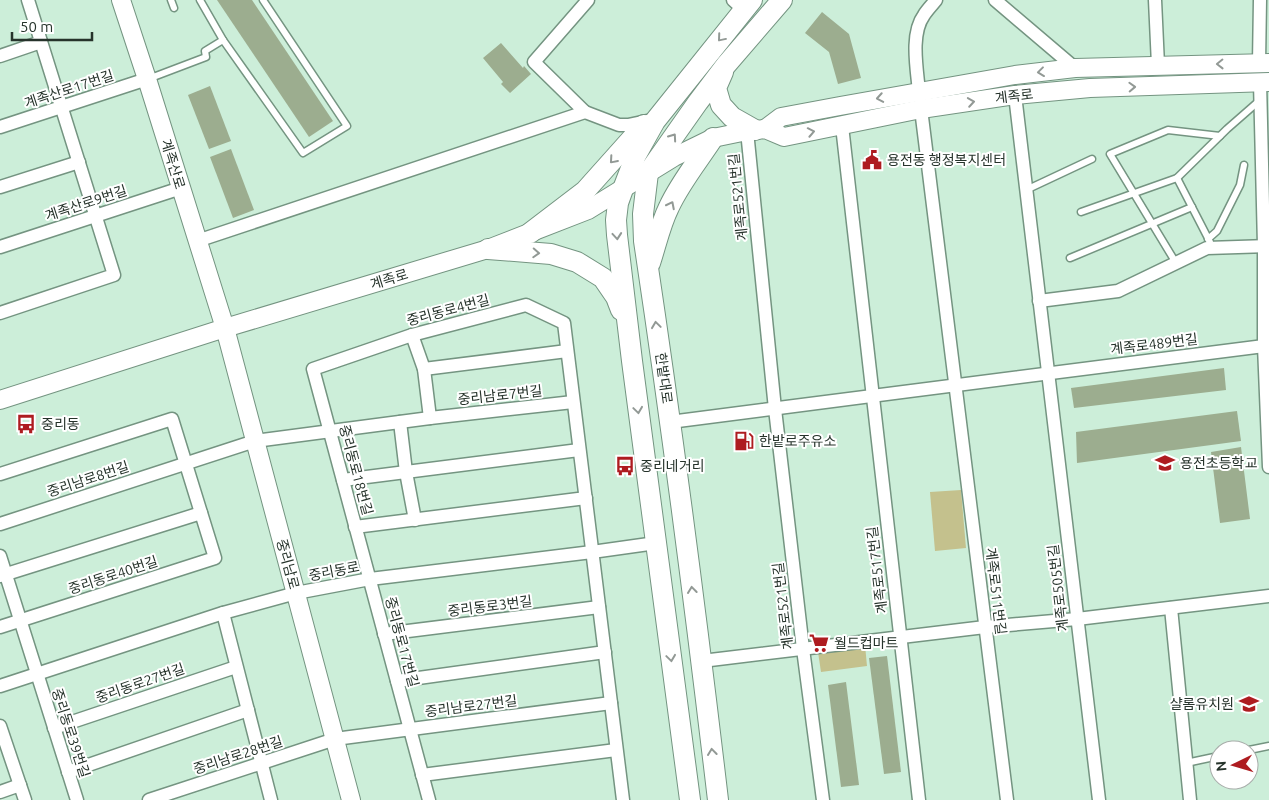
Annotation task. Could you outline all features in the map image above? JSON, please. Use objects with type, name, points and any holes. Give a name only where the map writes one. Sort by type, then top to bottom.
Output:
[{"type":"main road","name":"계족산로","points":[[121,0],[224,328]]},
{"type":"main road","name":"한밭대로","points":[[718,800],[702,661],[643,229],[644,198],[648,172],[726,65],[782,0]]},
{"type":"main road","points":[[690,800],[632,362],[616,220],[618,204],[636,156],[655,121],[743,3]]},
{"type":"main road","name":"계족로","points":[[0,400],[224,328],[488,249],[588,210],[648,172],[712,138],[755,130],[780,117],[1015,75],[1074,68],[1264,63]]},
{"type":"main road","points":[[726,65],[716,88],[721,105],[732,117],[755,130]]},
{"type":"main road","name":"계족로","points":[[755,130],[784,137],[921,109],[1014,95],[1090,88],[1265,82]]},
{"type":"main road","points":[[530,233],[585,191],[668,96],[682,87]]},
{"type":"main road","points":[[648,267],[668,207],[712,138]]},
{"type":"main road","points":[[488,249],[551,254],[577,262],[603,278],[616,297],[622,312],[632,362]]},
{"type":"main road","name":"중리남로","points":[[224,328],[352,800]]},
{"type":"street","points":[[0,313],[114,275],[28,0]]},
{"type":"street","points":[[588,0],[534,62],[585,112],[619,125],[647,121]]},
{"type":"street","points":[[919,92],[916,34],[922,16],[936,0]]},
{"type":"street","points":[[996,0],[1074,68]]},
{"type":"street","points":[[1155,0],[1158,65]]},
{"type":"street","points":[[1260,0],[1264,63]]},
{"type":"street","points":[[0,56],[41,42]]},
{"type":"street","name":"계족산로17번길","points":[[0,127],[147,79]]},
{"type":"street","points":[[1265,82],[1260,101],[1266,246],[1264,346],[1269,468]]},
{"type":"street","name":"계족로505번길","points":[[1014,95],[1099,800]]},
{"type":"street","name":"계족로511번길","points":[[921,109],[1007,800]]},
{"type":"street","points":[[197,241],[585,112]]},
{"type":"street","name":"계족로517번길","points":[[842,126],[919,800]]},
{"type":"street","name":"계족로521번길","points":[[755,130],[774,409],[803,649],[824,800]]},
{"type":"street","points":[[0,187],[79,162]]},
{"type":"street","name":"계족산로9번길","points":[[0,247],[181,188]]},
{"type":"street","points":[[1039,301],[1118,291],[1207,248],[1210,244],[1266,246]]},
{"type":"street","name":"중리동로4번길","points":[[313,369],[412,335],[526,305],[564,323],[592,552]]},
{"type":"street","points":[[412,335],[424,369],[430,418]]},
{"type":"street","name":"계족로489번길","points":[[1048,372],[1264,346]]},
{"type":"street","points":[[424,369],[567,352]]},
{"type":"street","name":"중리동로18번길","points":[[313,369],[370,579]]},
{"type":"street","points":[[670,422],[955,386],[1048,372]]},
{"type":"street","name":"중리남로7번길","points":[[255,441],[430,418],[574,402]]},
{"type":"street","points":[[0,474],[172,419],[201,513],[3,575]]},
{"type":"street","points":[[400,422],[406,472],[415,520]]},
{"type":"street","name":"중리남로8번길","points":[[0,524],[255,441]]},
{"type":"street","points":[[343,480],[580,450]]},
{"type":"street","points":[[355,527],[586,498]]},
{"type":"street","name":"중리동로40번길","points":[[0,627],[215,558],[201,513]]},
{"type":"street","name":"중리동로","points":[[0,686],[223,613],[296,593],[370,579],[656,543]]},
{"type":"street","points":[[592,552],[611,703],[620,800]]},
{"type":"street","points":[[0,556],[3,575],[20,621],[36,674]]},
{"type":"street","name":"중리동로17번길","points":[[370,579],[429,800]]},
{"type":"street","points":[[702,661],[985,627],[1077,619],[1269,596]]},
{"type":"street","name":"중리동로3번길","points":[[384,634],[599,607]]},
{"type":"street","points":[[1171,608],[1190,800]]},
{"type":"street","points":[[223,613],[271,800]]},
{"type":"street","points":[[397,682],[604,652]]},
{"type":"street","name":"중리동로27번길","points":[[54,728],[236,667]]},
{"type":"street","name":"중리동로39번길","points":[[36,674],[77,800]]},
{"type":"street","name":"중리남로27번길","points":[[335,739],[611,703]]},
{"type":"street","points":[[68,772],[248,710]]},
{"type":"street","points":[[0,726],[2,741],[25,800]]},
{"type":"street","name":"중리남로28번길","points":[[150,800],[335,739]]},
{"type":"street","points":[[422,775],[616,750]]},
{"type":"street","points":[[0,792],[20,786]]},
{"type":"lane","points":[[171,0],[174,8]]},
{"type":"lane","points":[[200,0],[223,40],[303,153],[347,126],[263,0]]},
{"type":"lane","points":[[147,79],[206,58],[205,51],[223,40]]},
{"type":"lane","points":[[1081,212],[1177,178],[1220,136],[1260,101]]},
{"type":"lane","points":[[1176,263],[1110,154],[1168,130],[1220,136]]},
{"type":"lane","points":[[1026,190],[1092,159]]},
{"type":"lane","points":[[1210,244],[1240,185],[1244,165]]},
{"type":"lane","points":[[1177,178],[1210,244]]},
{"type":"lane","points":[[1070,258],[1192,208]]},
{"type":"lane","points":[[1186,763],[1209,758]]},
{"type":"shaded area","points":[[961,490],[966,548],[935,551],[930,492]]},
{"type":"shaded area","points":[[865,645],[867,666],[821,672],[818,652]]},
{"type":"building","points":[[217,0],[252,0],[333,121],[309,137]]},
{"type":"building","points":[[822,12],[849,34],[861,78],[838,84],[829,52],[805,33]]},
{"type":"building","points":[[501,43],[523,68],[524,66],[531,74],[510,93],[501,84],[503,82],[483,58]]},
{"type":"building","points":[[210,86],[231,141],[209,149],[188,95]]},
{"type":"building","points":[[231,149],[254,210],[233,218],[210,157]]},
{"type":"building","points":[[1224,368],[1226,390],[1074,408],[1071,388]]},
{"type":"building","points":[[1237,411],[1241,441],[1077,463],[1076,432]]},
{"type":"building","points":[[1241,447],[1250,519],[1220,523],[1211,452]]},
{"type":"building","points":[[887,656],[901,772],[884,774],[869,658]]},
{"type":"building","points":[[846,682],[859,785],[841,787],[828,685]]},
{"type":"place","name":"용전동 행정복지센터","points":[[872,160]]},
{"type":"place","name":"중리동","points":[[26,424]]},
{"type":"place","name":"한밭로주유소","points":[[744,441]]},
{"type":"place","name":"용전초등학교","points":[[1165,463]]},
{"type":"place","name":"중리네거리","points":[[625,466]]},
{"type":"place","name":"월드컵마트","points":[[819,643]]},
{"type":"place","name":"샬롬유치원","points":[[1249,704]]}]
